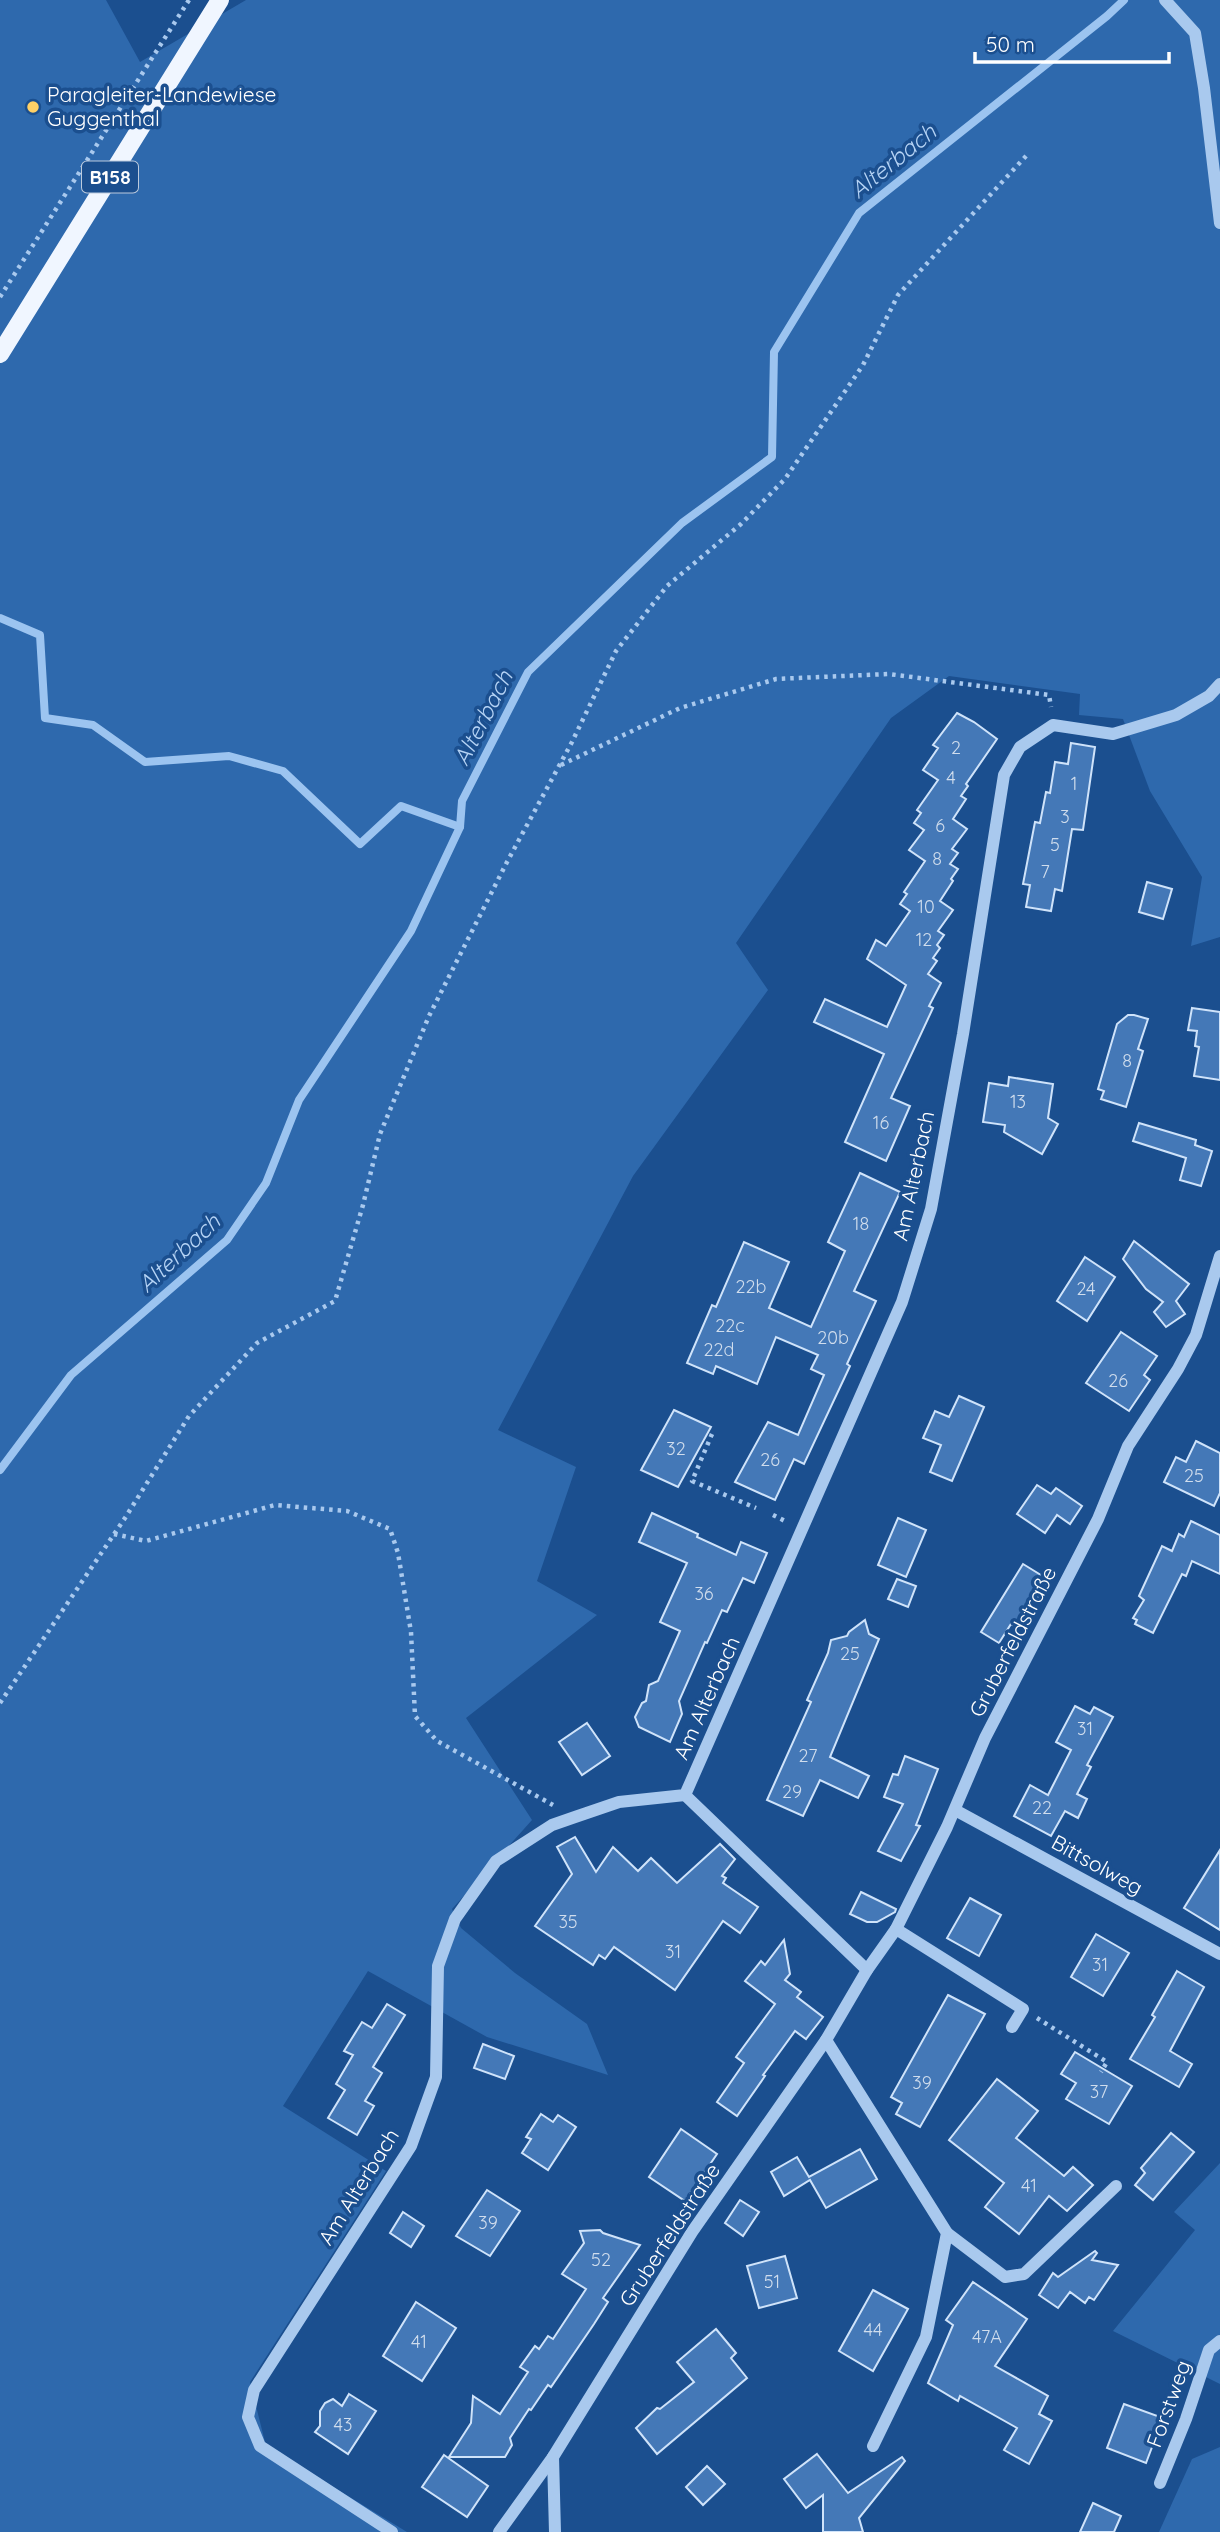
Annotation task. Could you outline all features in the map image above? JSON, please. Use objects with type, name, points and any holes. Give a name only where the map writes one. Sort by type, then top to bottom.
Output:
[{"type":"main road","name":"B158","points":[[0,354],[220,0]]},
{"type":"street","points":[[1166,0],[1195,33],[1220,223]]},
{"type":"street","points":[[1053,725],[1113,734],[1176,715],[1209,696],[1220,684]]},
{"type":"street","name":"Am Alterbach","points":[[392,2532],[260,2446],[248,2417],[254,2390],[411,2146],[436,2077],[438,1965],[455,1919],[496,1861],[552,1825],[619,1802],[685,1795],[902,1303],[931,1209],[963,1034],[1004,775],[1020,747],[1053,725]]},
{"type":"street","name":"Gruberfeldstraße","points":[[553,2456],[692,2232],[827,2040],[867,1970],[896,1929],[955,1810],[985,1738],[1098,1519],[1128,1446],[1178,1369],[1196,1335],[1220,1255]]},
{"type":"street","points":[[685,1795],[867,1970]]},
{"type":"street","name":"Bittsolweg","points":[[955,1810],[1220,1954]]},
{"type":"street","points":[[896,1929],[1023,2009],[1012,2027]]},
{"type":"street","points":[[827,2040],[947,2234],[1005,2277],[1024,2274],[1116,2186]]},
{"type":"street","points":[[873,2446],[926,2337],[947,2234]]},
{"type":"street","name":"Forstweg","points":[[1160,2483],[1186,2419],[1209,2350],[1220,2341]]},
{"type":"street","points":[[499,2532],[553,2456]]},
{"type":"street","points":[[553,2456],[555,2532]]},
{"type":"path","points":[[0,297],[189,0]]},
{"type":"path","points":[[0,1703],[114,1534],[189,1416],[257,1343],[335,1301],[380,1134],[429,1016],[616,651],[667,586],[741,524],[785,479],[863,365],[898,295],[1027,155]]},
{"type":"path","points":[[559,766],[680,708],[776,679],[889,674],[1049,695],[1053,725]]},
{"type":"path","points":[[712,1434],[692,1480],[756,1508]]},
{"type":"path","points":[[114,1534],[146,1541],[275,1504],[347,1511],[390,1529],[398,1553],[411,1632],[415,1716],[437,1741],[575,1817]]},
{"type":"path","points":[[1023,2009],[1107,2062],[1101,2072]]},
{"type":"shaded area","points":[[0,0],[106,0],[140,62],[246,0],[1220,0],[1220,937],[1191,946],[1202,877],[1150,791],[1123,719],[1079,715],[1080,694],[949,676],[891,718],[736,943],[768,990],[633,1176],[498,1430],[576,1467],[537,1581],[597,1615],[466,1718],[532,1820],[452,1909],[461,1928],[515,1973],[587,2024],[608,2075],[487,2037],[368,1971],[283,2106],[386,2171],[250,2382],[266,2446],[407,2532],[0,2532]]},
{"type":"shaded area","points":[[1220,2163],[1220,2384],[1113,2331],[1195,2230],[1174,2212]]},
{"type":"shaded area","points":[[1220,2447],[1220,2532],[1159,2532],[1192,2459]]},
{"type":"building","points":[[957,713],[997,739],[966,784],[968,786],[961,796],[966,799],[953,819],[967,829],[952,849],[958,853],[950,864],[958,869],[940,901],[953,910],[938,931],[944,935],[933,958],[937,961],[928,974],[941,983],[929,1006],[933,1008],[891,1098],[910,1106],[886,1161],[845,1142],[884,1054],[814,1022],[825,999],[887,1027],[906,985],[867,959],[876,940],[886,946],[910,911],[900,904],[907,894],[904,892],[925,861],[909,850],[924,830],[914,823],[921,813],[917,810],[938,780],[923,770],[938,748],[933,745]]},
{"type":"building","points":[[1071,743],[1095,747],[1083,830],[1072,829],[1062,891],[1055,889],[1051,911],[1026,907],[1030,885],[1023,884],[1035,822],[1040,823],[1046,792],[1050,793],[1055,762],[1068,764]]},
{"type":"building","points":[[1147,882],[1172,889],[1163,919],[1139,912]]},
{"type":"building","points":[[1192,1008],[1220,1012],[1220,1080],[1194,1076],[1199,1047],[1195,1046],[1197,1031],[1188,1030]]},
{"type":"building","points":[[1128,1015],[1148,1019],[1138,1049],[1143,1051],[1126,1107],[1101,1099],[1104,1091],[1098,1089],[1117,1024]]},
{"type":"building","points":[[1009,1077],[1053,1084],[1048,1118],[1058,1124],[1042,1154],[1004,1132],[1005,1125],[983,1122],[989,1083],[1008,1086]]},
{"type":"building","points":[[1139,1123],[1196,1140],[1195,1145],[1212,1151],[1201,1186],[1180,1180],[1186,1158],[1133,1141]]},
{"type":"building","points":[[860,1173],[900,1192],[854,1291],[876,1301],[847,1364],[850,1366],[804,1464],[794,1459],[775,1500],[735,1482],[768,1422],[798,1435],[824,1375],[811,1369],[818,1355],[776,1337],[757,1384],[716,1366],[713,1374],[687,1363],[712,1305],[716,1307],[744,1242],[789,1262],[769,1308],[811,1327],[845,1251],[828,1242]]},
{"type":"building","points":[[1134,1241],[1189,1284],[1176,1301],[1185,1314],[1166,1327],[1154,1312],[1163,1302],[1146,1289],[1123,1259]]},
{"type":"building","points":[[1085,1257],[1115,1277],[1087,1321],[1057,1301]]},
{"type":"building","points":[[1121,1332],[1157,1356],[1144,1375],[1150,1380],[1129,1411],[1086,1383]]},
{"type":"building","points":[[959,1396],[984,1407],[952,1481],[930,1472],[941,1445],[923,1438],[935,1411],[949,1417]]},
{"type":"building","points":[[674,1410],[711,1427],[678,1487],[641,1470]]},
{"type":"building","points":[[1196,1441],[1220,1453],[1220,1493],[1214,1506],[1164,1482],[1176,1457],[1186,1462]]},
{"type":"building","points":[[1037,1485],[1051,1494],[1056,1488],[1082,1506],[1070,1524],[1057,1515],[1045,1533],[1017,1514]]},
{"type":"building","points":[[652,1513],[736,1555],[741,1542],[767,1553],[754,1583],[743,1578],[727,1612],[722,1610],[707,1643],[705,1642],[679,1701],[682,1714],[670,1742],[639,1727],[635,1717],[642,1703],[646,1701],[649,1685],[658,1681],[680,1631],[660,1622],[687,1563],[639,1542]]},
{"type":"building","points":[[898,1518],[926,1530],[906,1577],[878,1565]]},
{"type":"building","points":[[1191,1521],[1220,1535],[1220,1574],[1192,1561],[1186,1576],[1182,1574],[1153,1633],[1135,1624],[1137,1620],[1133,1618],[1144,1600],[1139,1596],[1162,1546],[1172,1551],[1179,1534],[1184,1537]]},
{"type":"building","points":[[1023,1564],[1049,1580],[1019,1629],[1011,1624],[999,1643],[981,1632]]},
{"type":"building","points":[[897,1579],[916,1586],[908,1607],[888,1599]]},
{"type":"building","points":[[865,1620],[869,1634],[879,1639],[830,1757],[869,1776],[858,1798],[820,1780],[803,1816],[767,1800],[811,1702],[807,1700],[831,1640],[847,1636]]},
{"type":"building","points":[[1075,1706],[1090,1714],[1094,1707],[1113,1717],[1087,1765],[1091,1767],[1077,1794],[1087,1799],[1078,1818],[1065,1811],[1051,1836],[1014,1816],[1030,1785],[1048,1795],[1071,1750],[1056,1742]]},
{"type":"building","points":[[587,1723],[610,1756],[582,1775],[559,1742]]},
{"type":"building","points":[[905,1756],[938,1769],[916,1825],[920,1826],[901,1861],[878,1851],[903,1804],[884,1797],[893,1774],[898,1775]]},
{"type":"building","points":[[575,1837],[596,1872],[613,1847],[638,1871],[651,1858],[677,1883],[720,1844],[735,1859],[722,1876],[726,1878],[723,1883],[758,1907],[740,1933],[723,1921],[675,1990],[614,1947],[605,1959],[599,1955],[593,1965],[535,1926],[572,1874],[557,1847]]},
{"type":"building","points":[[1220,1850],[1220,1930],[1184,1908]]},
{"type":"building","points":[[861,1892],[896,1909],[895,1912],[877,1922],[867,1922],[850,1914]]},
{"type":"building","points":[[970,1898],[1001,1915],[979,1956],[947,1938]]},
{"type":"building","points":[[1096,1934],[1129,1953],[1103,1996],[1071,1977]]},
{"type":"building","points":[[784,1940],[790,1974],[785,1980],[801,1992],[797,1997],[823,2017],[806,2039],[795,2031],[737,2116],[717,2102],[744,2063],[736,2057],[775,2004],[745,1981],[761,1961],[765,1965]]},
{"type":"building","points":[[1177,1971],[1204,1987],[1170,2051],[1192,2064],[1179,2087],[1130,2059],[1155,2017],[1152,2015]]},
{"type":"building","points":[[948,1995],[985,2014],[920,2127],[896,2114],[902,2103],[891,2097]]},
{"type":"building","points":[[387,2004],[405,2015],[373,2067],[382,2073],[365,2101],[374,2106],[357,2135],[328,2118],[345,2090],[336,2084],[353,2055],[344,2051],[362,2022],[372,2028]]},
{"type":"building","points":[[483,2044],[514,2056],[505,2079],[474,2068]]},
{"type":"building","points":[[1075,2052],[1132,2086],[1109,2124],[1066,2099],[1076,2083],[1061,2074]]},
{"type":"building","points":[[997,2079],[1038,2111],[1016,2138],[1064,2176],[1073,2167],[1093,2185],[1067,2211],[1049,2196],[1019,2234],[985,2207],[1004,2183],[949,2140]]},
{"type":"building","points":[[541,2114],[553,2122],[558,2115],[576,2127],[548,2170],[522,2153],[531,2139],[526,2137]]},
{"type":"building","points":[[681,2129],[717,2154],[685,2201],[649,2177]]},
{"type":"building","points":[[1171,2133],[1194,2152],[1153,2200],[1135,2185],[1145,2173],[1141,2168]]},
{"type":"building","points":[[860,2149],[877,2179],[826,2208],[810,2180],[784,2196],[771,2172],[797,2157],[809,2177]]},
{"type":"building","points":[[487,2190],[520,2211],[490,2256],[456,2236]]},
{"type":"building","points":[[740,2200],[759,2212],[743,2236],[725,2223]]},
{"type":"building","points":[[403,2212],[424,2226],[411,2247],[390,2233]]},
{"type":"building","points":[[600,2230],[640,2245],[603,2298],[608,2302],[594,2324],[551,2387],[548,2385],[531,2410],[529,2409],[510,2438],[512,2445],[505,2457],[449,2457],[471,2423],[473,2396],[500,2414],[528,2372],[520,2367],[535,2346],[539,2349],[548,2336],[553,2339],[586,2289],[562,2274],[584,2243],[580,2231]]},
{"type":"building","points":[[1095,2251],[1097,2253],[1092,2260],[1118,2265],[1094,2300],[1089,2297],[1085,2303],[1070,2292],[1058,2308],[1039,2295],[1053,2273],[1058,2277]]},
{"type":"building","points":[[785,2256],[797,2298],[759,2308],[747,2266]]},
{"type":"building","points":[[973,2282],[1027,2319],[995,2366],[1048,2396],[1039,2414],[1052,2421],[1029,2464],[1004,2450],[1017,2428],[960,2396],[958,2401],[928,2383],[953,2325],[946,2320]]},
{"type":"building","points":[[873,2290],[908,2309],[873,2371],[839,2351]]},
{"type":"building","points":[[416,2302],[456,2328],[422,2381],[383,2356]]},
{"type":"building","points":[[716,2329],[736,2353],[731,2358],[747,2378],[657,2454],[636,2428],[657,2408],[660,2409],[694,2382],[677,2362]]},
{"type":"building","points":[[349,2394],[376,2411],[348,2454],[315,2432],[320,2426],[320,2411],[325,2403],[333,2399],[342,2406]]},
{"type":"building","points":[[1124,2404],[1163,2418],[1146,2463],[1107,2448]]},
{"type":"building","points":[[817,2454],[848,2493],[902,2457],[905,2461],[859,2518],[863,2532],[823,2532],[823,2495],[806,2508],[784,2479]]},
{"type":"building","points":[[444,2455],[488,2486],[467,2517],[422,2487]]},
{"type":"building","points":[[707,2466],[725,2484],[703,2505],[686,2487]]},
{"type":"building","points":[[1093,2503],[1121,2516],[1114,2532],[1080,2532]]},
{"type":"waterway","name":"Alterbach","points":[[0,1470],[71,1375],[227,1240],[266,1183],[299,1100],[411,931],[460,827],[462,801],[528,672],[682,523],[772,457],[774,352],[859,213],[1124,0]]},
{"type":"waterway","points":[[0,618],[40,635],[45,718],[93,725],[145,762],[229,756],[283,771],[360,844],[401,806],[460,827]]},
{"type":"place","name":"Paragleiter-Landewiese Guggenthal","points":[[33,107]]}]
